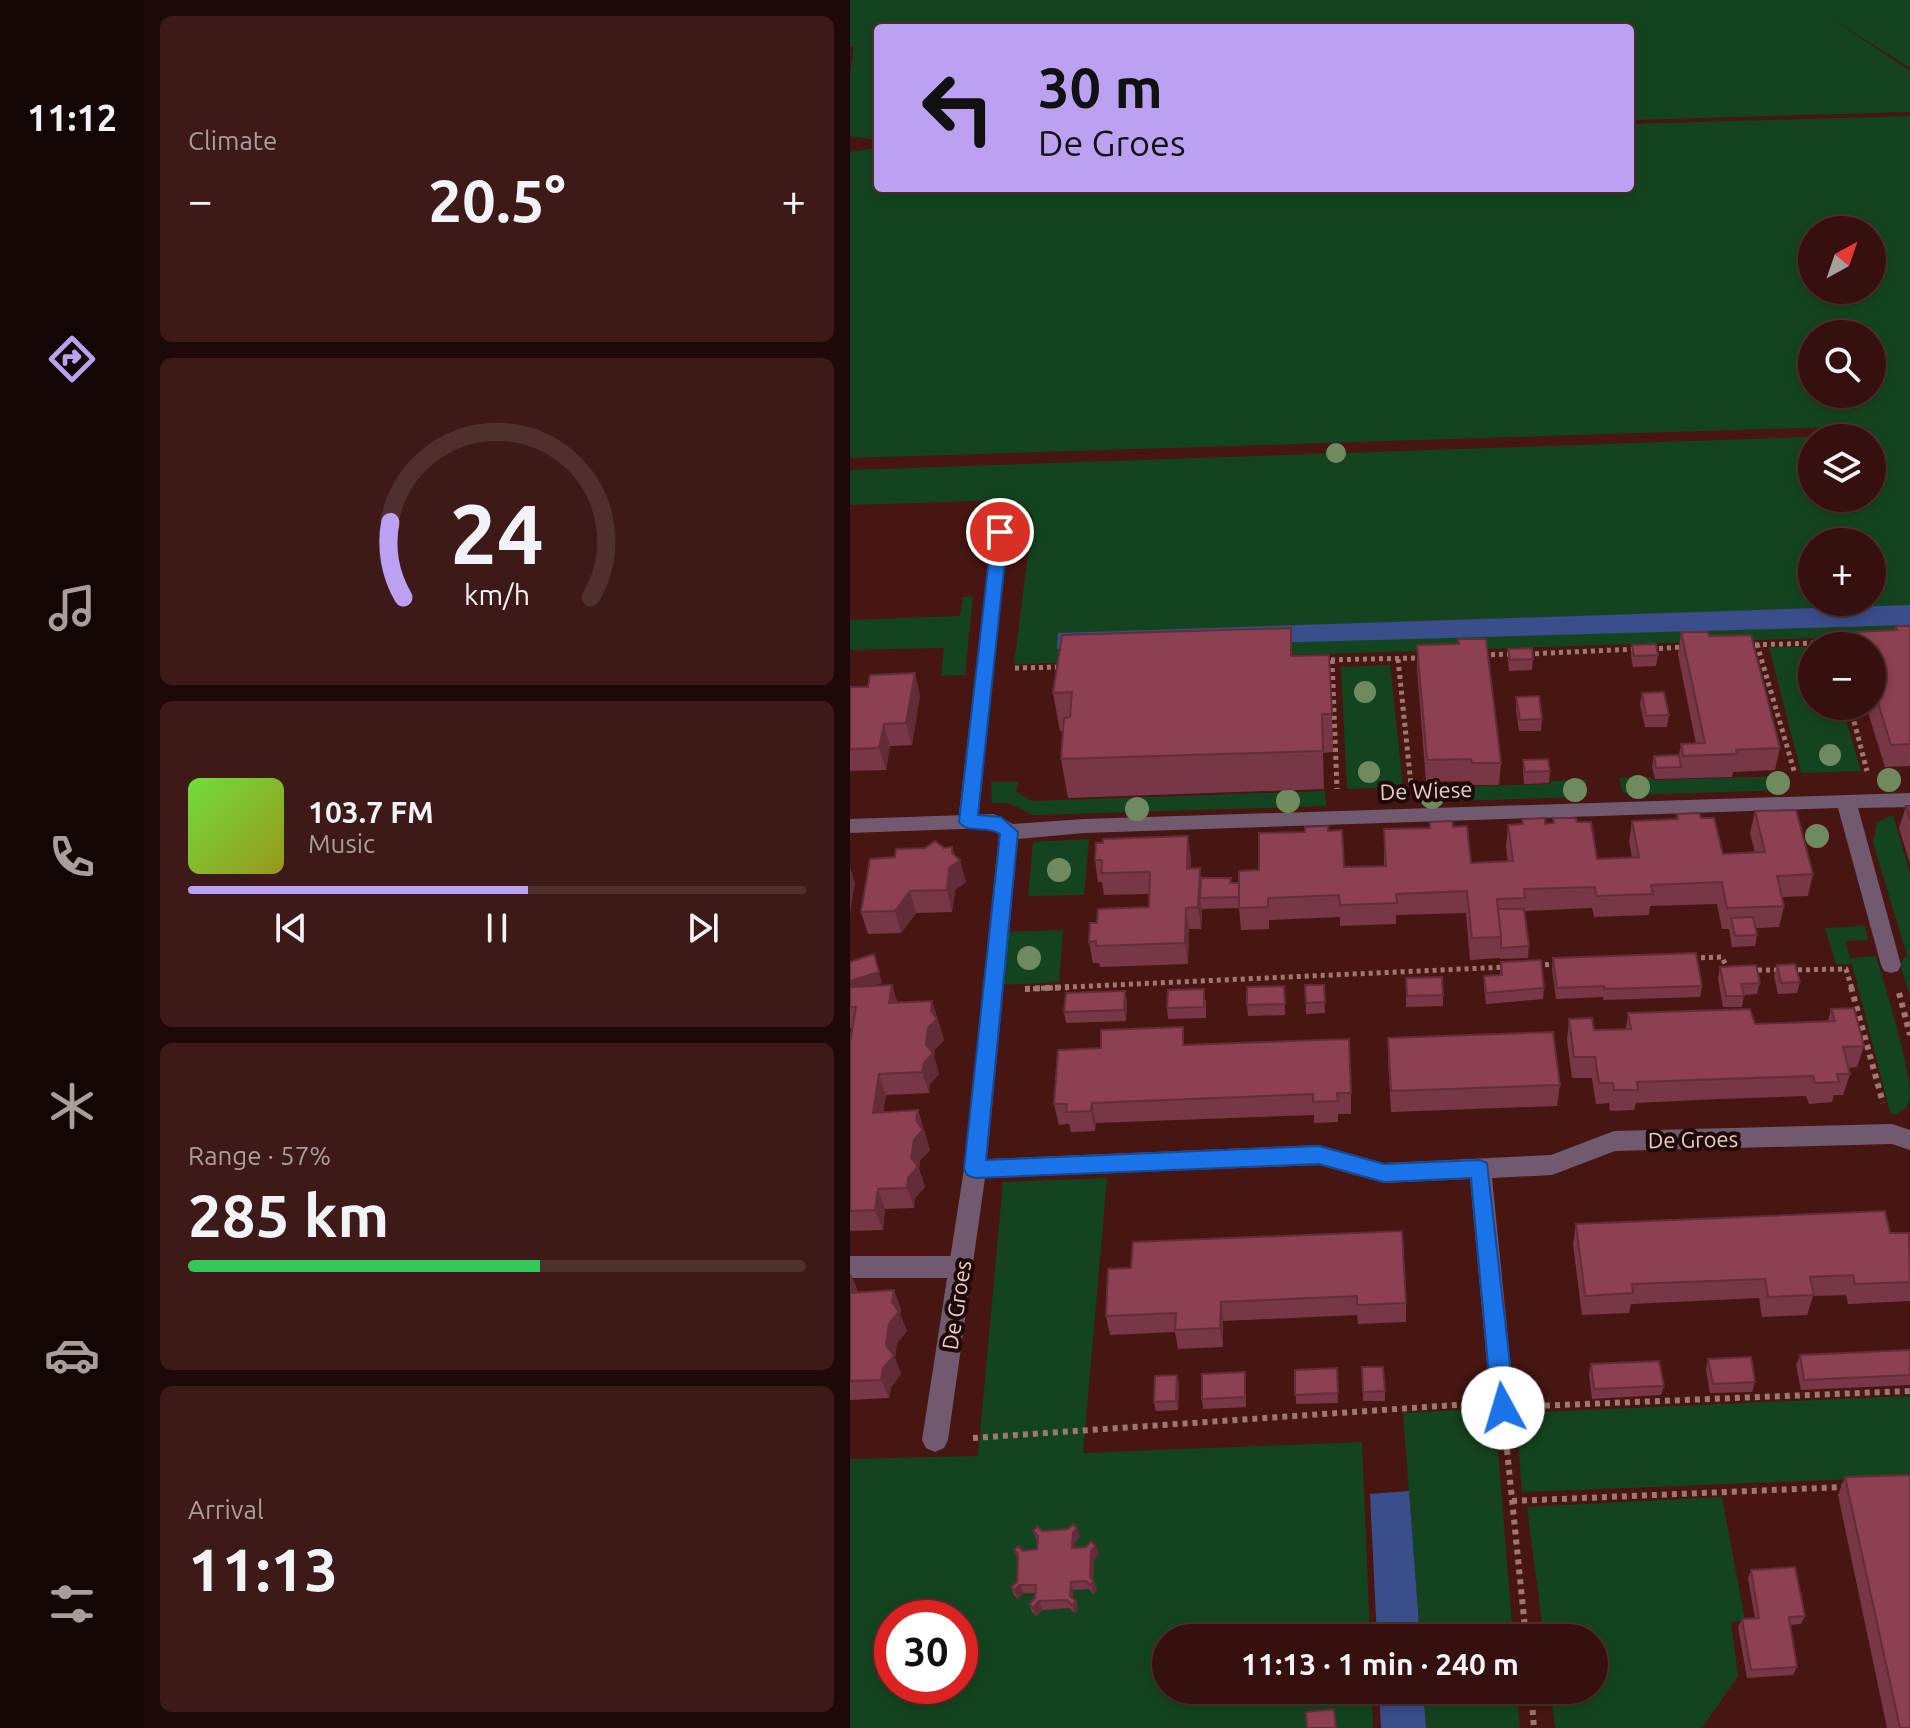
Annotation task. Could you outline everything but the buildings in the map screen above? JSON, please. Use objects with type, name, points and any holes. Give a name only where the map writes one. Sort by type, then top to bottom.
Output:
[{"type":"street","points":[[968,822],[1000,532]]},
{"type":"street","name":"De Wiese","points":[[1009,832],[1084,826],[1414,814],[1910,800]]},
{"type":"street","points":[[1846,801],[1891,965]]},
{"type":"street","points":[[850,826],[994,821],[1009,832]]},
{"type":"street","name":"De Groes","points":[[935,1440],[975,1169],[1009,832]]},
{"type":"street","name":"De Groes","points":[[975,1169],[1319,1155],[1384,1173],[1552,1165],[1614,1141],[1901,1137]]},
{"type":"street","points":[[1480,1169],[1503,1408]]},
{"type":"street","points":[[850,1267],[962,1267]]},
{"type":"path","points":[[1757,644],[1803,801]]},
{"type":"path","points":[[1741,645],[1798,645]]},
{"type":"path","points":[[1475,656],[1694,647]]},
{"type":"path","points":[[1316,661],[1429,657]]},
{"type":"path","points":[[1398,659],[1414,814]]},
{"type":"path","points":[[1332,660],[1339,818]]},
{"type":"path","points":[[985,669],[1064,667]]},
{"type":"path","points":[[1854,720],[1875,800]]},
{"type":"path","points":[[1690,958],[1722,957],[1726,970],[1846,969],[1901,1137]]},
{"type":"path","points":[[1532,966],[1563,964]]},
{"type":"path","points":[[1891,965],[1910,1035]]},
{"type":"path","points":[[992,990],[1516,966]]},
{"type":"path","points":[[935,1440],[1478,1403],[1503,1408],[1910,1391]]},
{"type":"path","points":[[1503,1408],[1525,1624]]},
{"type":"path","points":[[1512,1501],[1862,1487]]},
{"type":"path","points":[[1532,1704],[1534,1728]]},
{"type":"green space","points":[[850,0],[1910,0],[1910,68],[1831,18],[1910,71],[1910,112],[1634,120],[1634,24],[874,24],[874,139],[850,136],[850,75],[854,47],[850,46]]},
{"type":"green space","points":[[1910,116],[1910,605],[1886,606],[1886,528],[1798,528],[1798,609],[1058,634],[1910,625],[1910,635],[1798,632],[1798,639],[1014,664],[1033,515],[1005,516],[1006,500],[850,505],[850,470],[1798,437],[1798,512],[1886,512],[1886,424],[1798,424],[1798,428],[850,458],[850,152],[874,149],[874,192],[1634,192],[1634,124]]},
{"type":"green space","points":[[973,596],[965,675],[941,676],[944,648],[850,650],[850,620],[960,616],[963,597]]},
{"type":"green space","points":[[1769,647],[1798,647],[1798,720],[1846,720],[1861,771],[1801,773]]},
{"type":"green space","points":[[1390,665],[1403,787],[1347,789],[1341,667]]},
{"type":"green space","points":[[1786,776],[1790,790],[1629,795],[1622,791],[1619,778],[1650,777],[1654,780]]},
{"type":"green space","points":[[1585,780],[1587,791],[1581,797],[1424,802],[1420,799],[1418,788],[1551,784],[1551,781]]},
{"type":"green space","points":[[991,782],[1018,782],[1016,792],[1032,801],[1325,791],[1326,806],[1033,815],[1009,803],[992,803]]},
{"type":"green space","points":[[1893,815],[1910,873],[1910,997],[1900,963],[1907,955],[1873,843],[1877,822]]},
{"type":"green space","points":[[1089,839],[1084,895],[1028,896],[1033,842]]},
{"type":"green space","points":[[1865,926],[1868,940],[1845,941],[1850,958],[1876,956],[1891,1007],[1906,1066],[1910,1097],[1907,1106],[1894,1115],[1890,1112],[1852,964],[1836,964],[1825,928]]},
{"type":"green space","points":[[1063,930],[1059,982],[1000,985],[1005,932]]},
{"type":"green space","points":[[1107,1178],[1083,1453],[1362,1442],[1369,1624],[1152,1624],[1152,1704],[1372,1704],[1373,1728],[850,1728],[850,1459],[978,1456],[1003,1182]]},
{"type":"green space","points":[[1910,1396],[1910,1477],[1522,1492],[1516,1413]]},
{"type":"green space","points":[[1478,1409],[1495,1413],[1512,1624],[1419,1624],[1403,1413]]},
{"type":"green space","points":[[1722,1497],[1745,1620],[1731,1622],[1738,1676],[1702,1728],[1555,1728],[1552,1704],[1608,1704],[1608,1624],[1542,1624],[1527,1507]]},
{"type":"green space","points":[[1424,1704],[1518,1704],[1520,1728],[1426,1728]]},
{"type":"water","points":[[1910,605],[1910,625],[1057,649],[1058,633],[1798,609],[1798,616],[1886,616],[1886,606]]},
{"type":"water","points":[[1409,1491],[1419,1624],[1376,1624],[1370,1494]]},
{"type":"water","points":[[1380,1704],[1424,1704],[1426,1728],[1381,1728]]},
{"type":"route","points":[[1000,532],[968,822],[994,821],[1009,832],[975,1169],[1319,1155],[1384,1173],[1480,1169],[1503,1408]]}]
